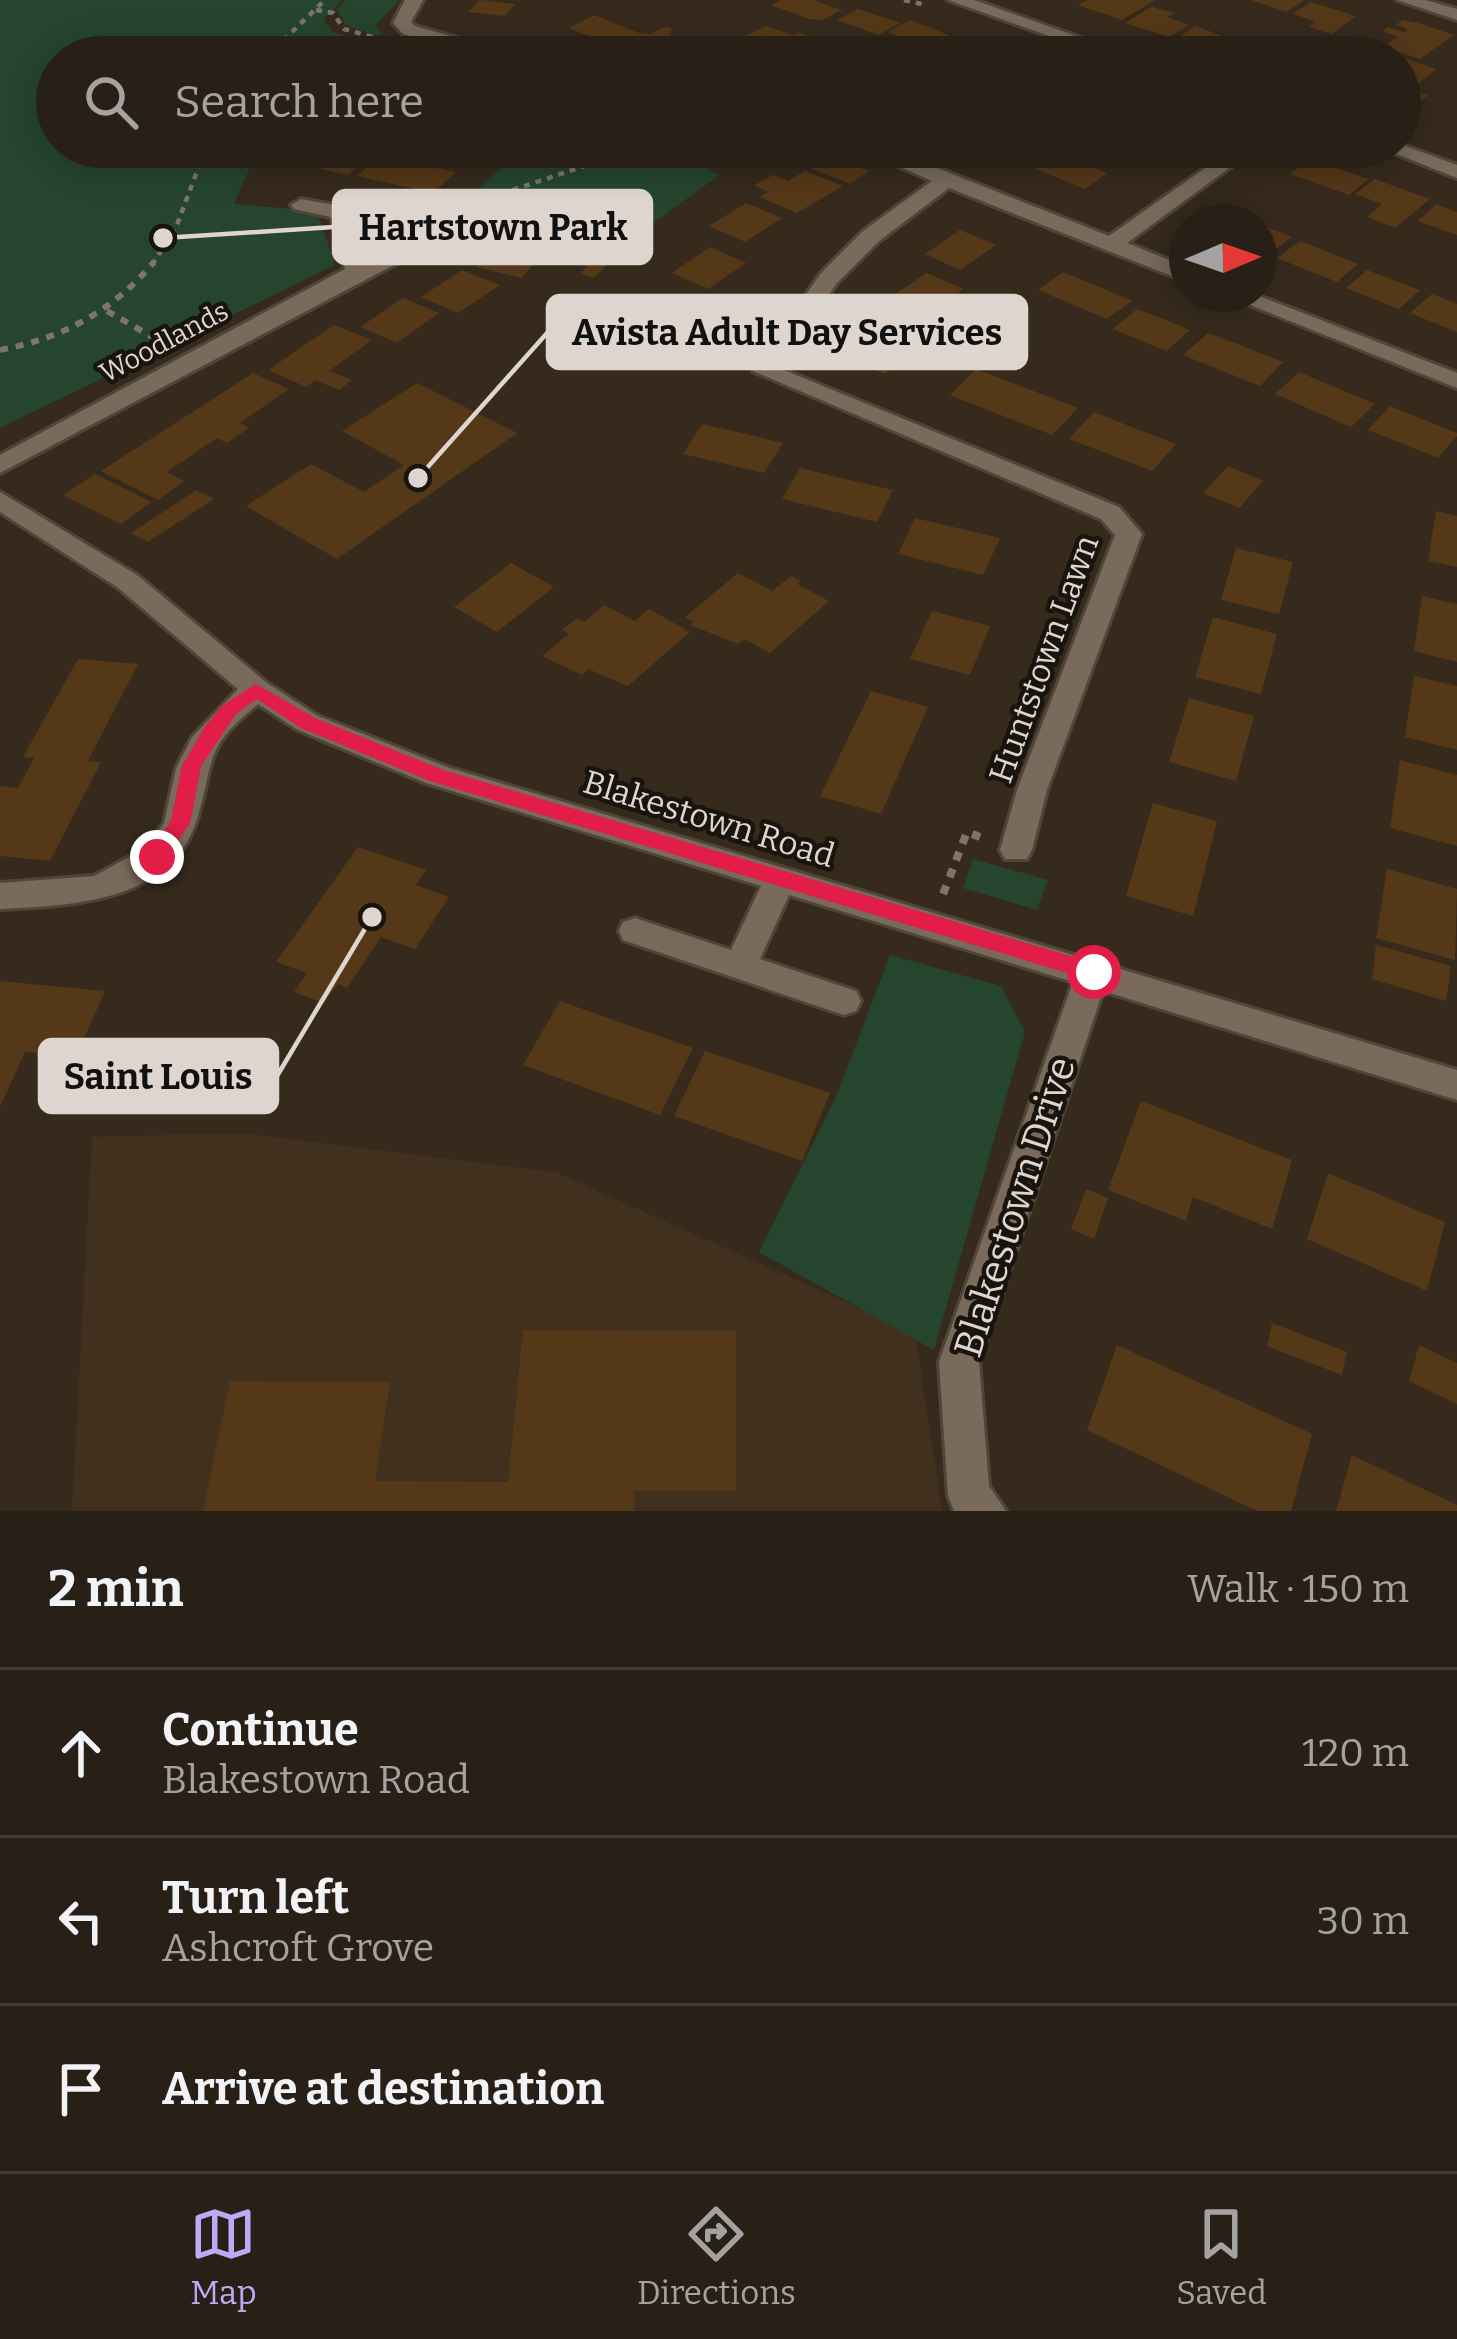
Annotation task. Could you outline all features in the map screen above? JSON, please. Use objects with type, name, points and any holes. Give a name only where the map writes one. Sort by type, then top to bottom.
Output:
[{"type":"street","points":[[414,0],[402,15],[402,23],[409,30],[433,36]]},
{"type":"street","points":[[957,0],[1064,36]]},
{"type":"street","points":[[1406,0],[1457,15]]},
{"type":"street","points":[[1448,169],[1457,147]]},
{"type":"street","points":[[915,168],[1169,268]]},
{"type":"street","points":[[1112,244],[1219,168]]},
{"type":"street","name":"Huntstown Lawn","points":[[945,181],[871,236],[829,278],[765,371],[1110,513],[1129,534],[1032,790],[1016,850]]},
{"type":"street","points":[[301,206],[447,231]]},
{"type":"street","points":[[341,214],[357,272]]},
{"type":"street","name":"Woodlands","points":[[0,465],[357,272],[447,231]]},
{"type":"street","points":[[1277,311],[1457,381]]},
{"type":"street","name":"Blakestown Road","points":[[0,500],[127,581],[256,690],[308,723],[436,776],[1457,1085]]},
{"type":"street","points":[[0,896],[92,890],[136,874],[157,857],[180,823],[191,766],[212,730],[256,690]]},
{"type":"street","points":[[740,966],[781,878]]},
{"type":"street","points":[[634,931],[844,1001]]},
{"type":"street","name":"Blakestown Drive","points":[[985,1511],[969,1496],[959,1363],[1094,972]]},
{"type":"path","points":[[287,36],[325,0]]},
{"type":"path","points":[[314,10],[330,11],[344,29],[369,36]]},
{"type":"path","points":[[0,350],[36,345],[107,310],[144,278],[175,231],[198,168]]},
{"type":"path","points":[[447,231],[480,201],[578,168]]},
{"type":"path","points":[[107,310],[193,361]]},
{"type":"path","points":[[931,924],[967,832],[1016,850]]},
{"type":"shaded area","points":[[242,1133],[555,1172],[915,1333],[942,1511],[72,1511],[92,1137]]},
{"type":"green space","points":[[0,0],[342,0],[324,19],[332,32],[347,36],[36,36],[36,168],[250,168],[234,204],[317,211],[335,265],[0,428]]},
{"type":"green space","points":[[346,0],[399,0],[375,26],[382,33],[378,36],[345,25],[337,9]]},
{"type":"green space","points":[[501,168],[710,168],[720,175],[615,250],[479,216],[458,227],[442,220]]},
{"type":"green space","points":[[973,859],[1048,880],[1037,910],[963,888]]},
{"type":"green space","points":[[890,955],[1001,986],[1025,1032],[934,1350],[759,1252],[836,1097]]},
{"type":"building","points":[[479,0],[515,4],[505,16],[469,12]]},
{"type":"building","points":[[781,0],[813,0],[841,10],[823,20],[809,19],[771,5]]},
{"type":"building","points":[[1087,0],[1155,0],[1122,20],[1078,5]]},
{"type":"building","points":[[1251,0],[1304,0],[1286,12]]},
{"type":"building","points":[[1311,2],[1356,16],[1332,34],[1309,27],[1316,22],[1293,14]]},
{"type":"building","points":[[1151,7],[1175,13],[1167,17],[1189,25],[1166,36],[1125,23]]},
{"type":"building","points":[[858,9],[900,23],[878,35],[837,20]]},
{"type":"building","points":[[594,15],[639,33],[650,34],[667,26],[673,36],[589,36],[569,28]]},
{"type":"building","points":[[910,20],[950,36],[897,36],[887,32]]},
{"type":"building","points":[[1403,20],[1454,35],[1421,58],[1421,36],[1382,31],[1408,29],[1396,25]]},
{"type":"building","points":[[766,26],[807,36],[762,33],[769,36],[745,36]]},
{"type":"building","points":[[1196,26],[1224,36],[1181,36]]},
{"type":"building","points":[[1421,64],[1437,69],[1421,81]]},
{"type":"building","points":[[317,168],[356,168],[348,175]]},
{"type":"building","points":[[366,168],[456,172],[433,193],[357,176]]},
{"type":"building","points":[[811,168],[869,171],[850,184]]},
{"type":"building","points":[[1094,168],[1107,173],[1085,189],[1035,169]]},
{"type":"building","points":[[1298,168],[1338,168],[1369,179],[1349,195],[1290,174]]},
{"type":"building","points":[[805,171],[843,186],[797,213],[759,197],[768,192],[754,185],[773,175],[788,181]]},
{"type":"building","points":[[1375,179],[1430,199],[1395,228],[1367,217],[1382,204],[1355,194]]},
{"type":"building","points":[[746,203],[782,218],[745,242],[709,226]]},
{"type":"building","points":[[1436,204],[1457,212],[1457,235],[1418,221]]},
{"type":"building","points":[[960,230],[996,245],[960,270],[925,254]]},
{"type":"building","points":[[1277,231],[1292,237],[1277,248]]},
{"type":"building","points":[[504,239],[548,249],[521,278],[476,267]]},
{"type":"building","points":[[1300,241],[1358,264],[1337,282],[1277,258]]},
{"type":"building","points":[[710,247],[746,263],[708,289],[672,273]]},
{"type":"building","points":[[602,249],[618,253],[594,278],[580,274]]},
{"type":"building","points":[[462,270],[500,285],[458,313],[421,297]]},
{"type":"building","points":[[1367,270],[1420,290],[1399,309],[1346,288]]},
{"type":"building","points":[[1063,272],[1132,301],[1107,319],[1038,290]]},
{"type":"building","points":[[927,273],[964,289],[926,315],[889,298]]},
{"type":"building","points":[[1432,294],[1457,304],[1457,332],[1410,313]]},
{"type":"building","points":[[675,296],[709,313],[669,339],[634,321]]},
{"type":"building","points":[[403,298],[439,313],[397,343],[360,327]]},
{"type":"building","points":[[1137,309],[1190,330],[1166,351],[1113,329]]},
{"type":"building","points":[[893,315],[937,334],[884,374],[839,353]]},
{"type":"building","points":[[334,325],[372,340],[329,371],[352,380],[339,390],[315,380],[306,387],[268,370]]},
{"type":"building","points":[[1208,333],[1283,362],[1260,386],[1183,355]]},
{"type":"building","points":[[976,369],[1078,408],[1052,435],[950,395]]},
{"type":"building","points":[[1299,372],[1375,404],[1351,427],[1275,394]]},
{"type":"building","points":[[253,373],[289,389],[240,423],[249,428],[227,443],[217,438],[167,472],[184,481],[158,500],[101,471]]},
{"type":"building","points":[[417,383],[517,433],[337,559],[246,506],[311,464],[364,492],[404,465],[342,431]]},
{"type":"building","points":[[1390,406],[1457,436],[1438,458],[1368,430]]},
{"type":"building","points":[[1094,412],[1176,444],[1152,471],[1069,439]]},
{"type":"building","points":[[702,424],[783,443],[764,473],[683,454]]},
{"type":"building","points":[[1228,466],[1263,481],[1239,508],[1203,493]]},
{"type":"building","points":[[800,468],[893,490],[877,522],[782,499]]},
{"type":"building","points":[[95,474],[152,502],[120,524],[63,495]]},
{"type":"building","points":[[196,490],[214,499],[148,542],[131,533]]},
{"type":"building","points":[[1436,511],[1457,516],[1457,567],[1428,561]]},
{"type":"building","points":[[915,518],[1000,538],[983,575],[898,554]]},
{"type":"building","points":[[1236,548],[1293,562],[1279,614],[1221,600]]},
{"type":"building","points":[[511,563],[554,587],[497,632],[454,607]]},
{"type":"building","points":[[738,573],[772,591],[791,576],[829,601],[770,653],[744,639],[738,644],[690,625],[694,622],[685,617]]},
{"type":"building","points":[[1422,596],[1457,604],[1457,662],[1414,651]]},
{"type":"building","points":[[604,605],[635,621],[649,609],[690,632],[628,686],[588,669],[582,675],[542,656],[569,634],[562,630],[577,618],[584,622]]},
{"type":"building","points":[[932,611],[990,626],[970,675],[910,659]]},
{"type":"building","points":[[1213,617],[1277,634],[1261,694],[1195,677]]},
{"type":"building","points":[[78,659],[138,664],[88,761],[101,762],[50,861],[0,856],[0,786],[18,788],[34,758],[23,757]]},
{"type":"building","points":[[1414,676],[1457,686],[1457,750],[1405,737]]},
{"type":"building","points":[[871,691],[928,707],[881,814],[820,796]]},
{"type":"building","points":[[1189,698],[1254,716],[1236,781],[1169,762]]},
{"type":"building","points":[[1400,760],[1457,775],[1457,846],[1390,828]]},
{"type":"building","points":[[1153,803],[1217,821],[1193,916],[1126,896]]},
{"type":"building","points":[[358,847],[426,870],[416,885],[449,897],[415,949],[381,937],[347,988],[338,984],[324,1003],[294,992],[307,973],[276,962]]},
{"type":"building","points":[[1387,869],[1457,889],[1455,960],[1376,938]]},
{"type":"building","points":[[1376,945],[1451,966],[1446,1001],[1372,979]]},
{"type":"building","points":[[0,981],[105,991],[76,1057],[25,1052],[0,1107]]},
{"type":"building","points":[[560,1001],[693,1048],[660,1115],[523,1065]]},
{"type":"building","points":[[705,1051],[830,1093],[802,1161],[674,1116]]},
{"type":"building","points":[[1141,1101],[1292,1160],[1272,1229],[1193,1197],[1186,1221],[1108,1190]]},
{"type":"building","points":[[1328,1173],[1445,1222],[1427,1291],[1307,1239]]},
{"type":"building","points":[[1086,1189],[1108,1198],[1094,1239],[1071,1229]]},
{"type":"building","points":[[1272,1323],[1347,1352],[1342,1375],[1267,1346]]},
{"type":"building","points":[[523,1330],[736,1331],[736,1491],[634,1491],[634,1511],[203,1511],[230,1381],[390,1382],[375,1481],[508,1482]]},
{"type":"building","points":[[1117,1345],[1312,1434],[1291,1511],[1257,1511],[1087,1430]]},
{"type":"building","points":[[1419,1345],[1457,1363],[1457,1404],[1409,1381]]},
{"type":"building","points":[[1352,1455],[1457,1505],[1457,1511],[1336,1511]]},
{"type":"place","name":"Hartstown Park","points":[[163,238]]},
{"type":"place","name":"Avista Adult Day Services","points":[[418,478]]},
{"type":"place","name":"Saint Louis","points":[[372,917]]},
{"type":"route","points":[[157,857],[180,823],[191,766],[212,730],[256,690],[308,723],[436,776],[1094,972]]}]
